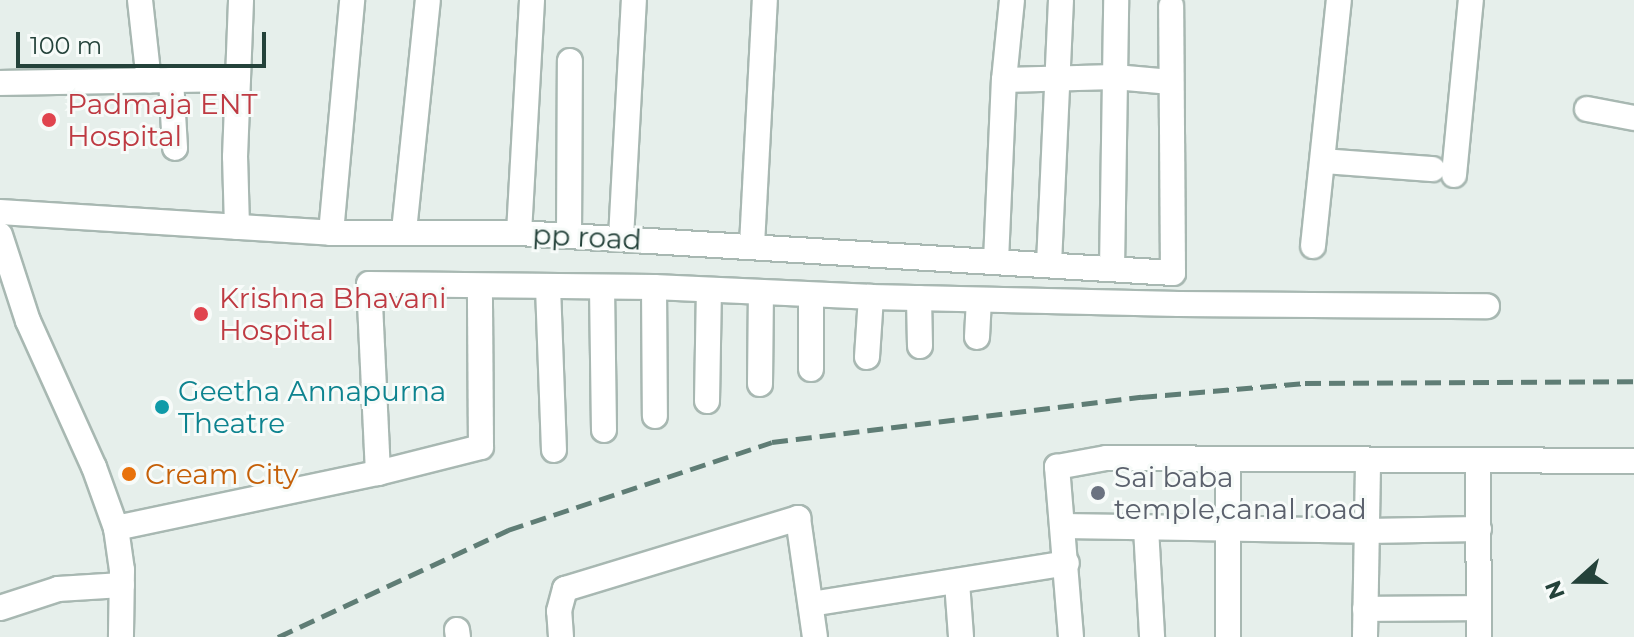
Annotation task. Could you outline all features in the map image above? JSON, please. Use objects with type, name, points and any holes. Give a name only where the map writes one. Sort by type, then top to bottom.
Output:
[{"type":"street","points":[[140,0],[175,148]]},
{"type":"street","points":[[237,227],[241,0]]},
{"type":"street","points":[[331,233],[352,0]]},
{"type":"street","points":[[404,231],[428,0]]},
{"type":"street","points":[[519,233],[532,0]]},
{"type":"street","points":[[621,238],[634,0]]},
{"type":"street","points":[[752,245],[765,0]]},
{"type":"street","points":[[996,261],[1004,80],[1012,0]]},
{"type":"street","points":[[1049,264],[1061,0]]},
{"type":"street","points":[[1112,269],[1116,0]]},
{"type":"street","points":[[1313,246],[1339,0]]},
{"type":"street","points":[[1323,161],[1443,172],[1471,0]]},
{"type":"street","points":[[1004,80],[1115,77],[1171,82],[1171,6]]},
{"type":"street","points":[[569,236],[570,61]]},
{"type":"street","points":[[0,83],[238,79]]},
{"type":"street","name":"pp road","points":[[0,212],[331,233],[404,231],[621,238],[1173,273],[1171,82]]},
{"type":"street","points":[[1587,109],[1634,118]]},
{"type":"street","points":[[0,235],[4,260],[28,321],[94,467],[116,528],[122,585],[121,637]]},
{"type":"street","points":[[378,473],[369,284],[654,287],[979,300],[1487,306]]},
{"type":"street","points":[[116,528],[378,473],[481,447],[480,287]]},
{"type":"street","points":[[548,287],[554,450]]},
{"type":"street","points":[[602,287],[604,430]]},
{"type":"street","points":[[654,287],[655,416]]},
{"type":"street","points":[[707,401],[709,290]]},
{"type":"street","points":[[760,384],[761,292]]},
{"type":"street","points":[[811,295],[811,369]]},
{"type":"street","points":[[867,357],[871,297]]},
{"type":"street","points":[[919,298],[920,346]]},
{"type":"street","points":[[977,337],[979,300]]},
{"type":"street","points":[[1071,637],[1057,467],[1106,458],[1634,461]]},
{"type":"street","points":[[1228,459],[1228,637]]},
{"type":"street","points":[[1365,637],[1368,460]]},
{"type":"street","points":[[1478,462],[1479,637]]},
{"type":"street","points":[[561,637],[559,611],[565,589],[798,518],[815,637]]},
{"type":"street","points":[[1063,526],[1228,530],[1479,529]]},
{"type":"street","points":[[1146,528],[1152,637]]},
{"type":"street","points":[[811,604],[1067,563]]},
{"type":"street","points":[[957,582],[961,637]]},
{"type":"street","points":[[0,608],[58,589],[122,585]]},
{"type":"street","points":[[1365,609],[1479,608]]},
{"type":"railway","points":[[278,637],[508,530],[772,442],[1141,397],[1305,383],[1634,381]]},
{"type":"place","name":"Padmaja ENT Hospital","points":[[49,120]]},
{"type":"place","name":"Krishna Bhavani Hospital","points":[[201,314]]},
{"type":"place","name":"Geetha Annapurna Theatre","points":[[162,407]]},
{"type":"place","name":"Cream City","points":[[129,474]]},
{"type":"place","name":"Sai baba temple,canal road","points":[[1098,493]]}]
